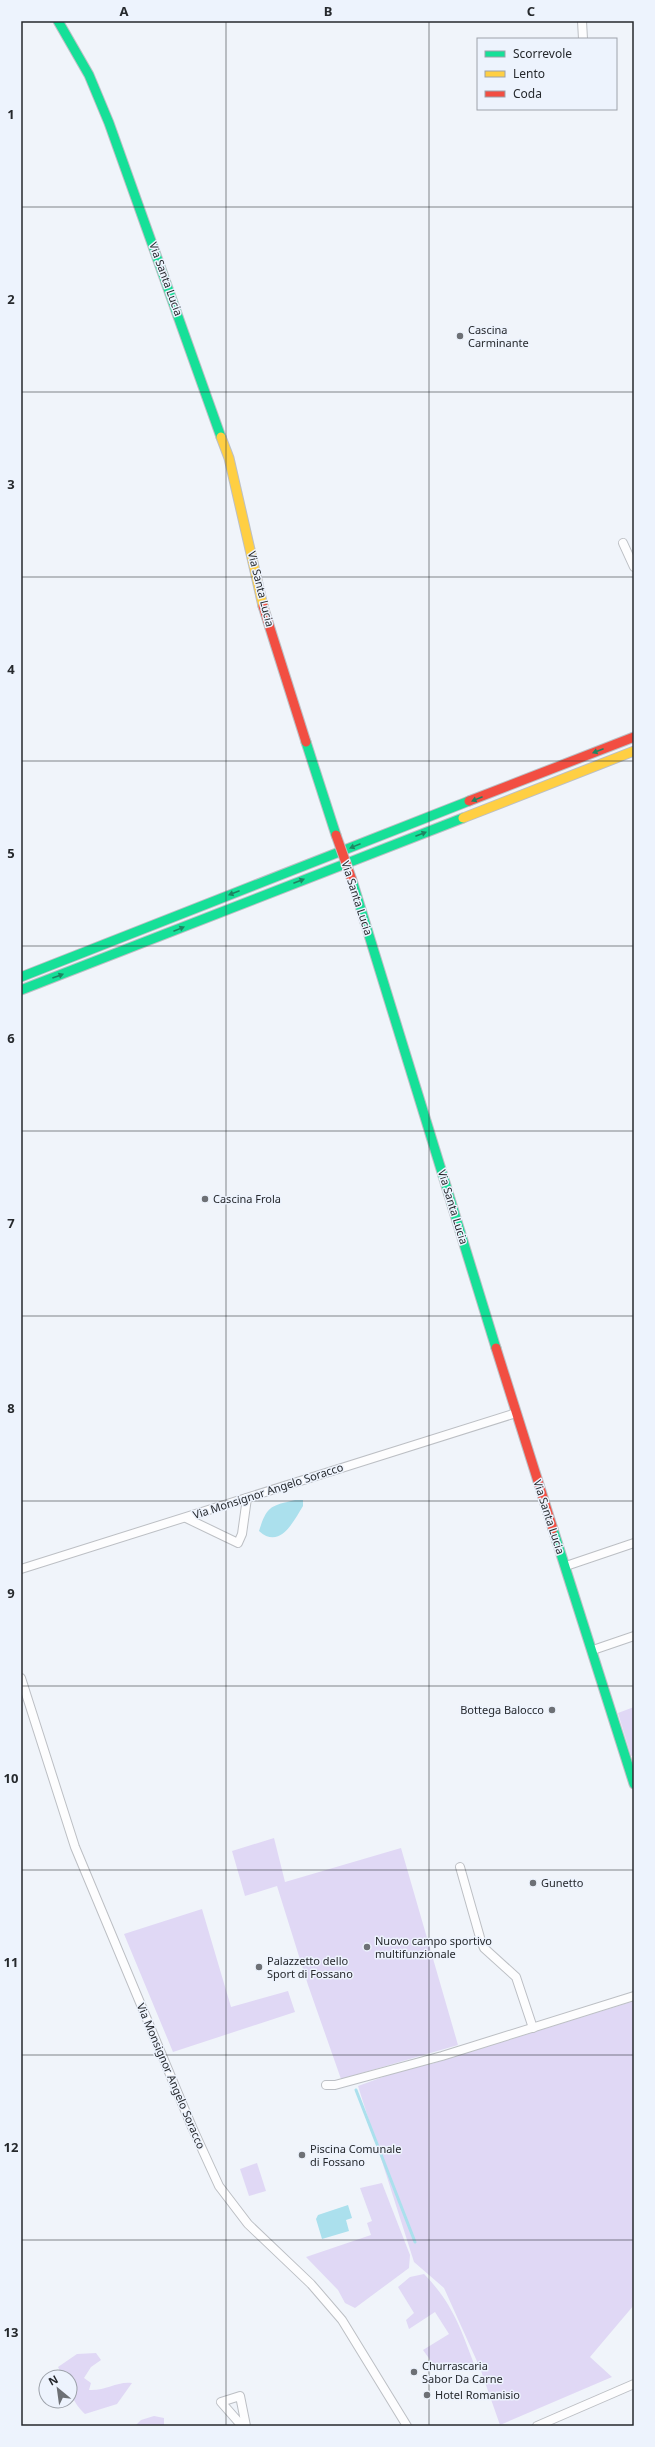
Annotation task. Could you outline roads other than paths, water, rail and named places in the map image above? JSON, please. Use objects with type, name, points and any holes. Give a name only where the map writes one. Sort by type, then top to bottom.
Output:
[{"type":"main road","name":"Via Santa Lucia","points":[[58,21],[89,75],[109,123],[219,429],[240,500],[262,602],[336,835],[352,880],[439,1158],[516,1413],[593,1650],[634,1784]]},
{"type":"main road","points":[[21,977],[634,737]]},
{"type":"main road","points":[[21,990],[634,751]]},
{"type":"street","points":[[582,21],[583,38]]},
{"type":"street","points":[[623,543],[634,567]]},
{"type":"street","name":"Via Monsignor Angelo Soracco","points":[[21,1569],[516,1413]]},
{"type":"street","points":[[186,1518],[238,1543],[242,1534],[247,1498]]},
{"type":"street","points":[[566,1566],[634,1543]]},
{"type":"street","points":[[593,1650],[634,1636]]},
{"type":"street","name":"Via Monsignor Angelo Soracco","points":[[21,1678],[75,1847],[192,2127],[219,2186],[248,2224],[311,2284],[342,2320],[407,2426]]},
{"type":"street","points":[[460,1867],[484,1948],[516,1977],[533,2028]]},
{"type":"street","points":[[326,2085],[335,2085],[378,2074],[634,1996]]},
{"type":"street","points":[[537,2426],[634,2384]]},
{"type":"street","points":[[242,2426],[221,2402],[240,2396],[246,2426]]},
{"type":"water","points":[[295,1500],[303,1500],[303,1506],[285,1532],[280,1536],[273,1537],[267,1536],[259,1531],[264,1516],[271,1508]]},
{"type":"water","points":[[348,2205],[352,2218],[346,2220],[349,2231],[322,2239],[316,2219],[318,2215]]},
{"type":"waterway","points":[[356,2090],[415,2242]]},
{"type":"place","name":"Cascina Carminante","points":[[460,336]]},
{"type":"place","name":"Cascina Frola","points":[[205,1199]]},
{"type":"place","name":"Bottega Balocco","points":[[552,1710]]},
{"type":"place","name":"Gunetto","points":[[533,1883]]},
{"type":"place","name":"Nuovo campo sportivo multifunzionale","points":[[367,1947]]},
{"type":"place","name":"Palazzetto dello Sport di Fossano","points":[[259,1967]]},
{"type":"place","name":"Piscina Comunale di Fossano","points":[[302,2155]]},
{"type":"place","name":"Churrascaria Sabor Da Carne","points":[[414,2372]]},
{"type":"place","name":"Hotel Romanisio","points":[[427,2395]]}]
